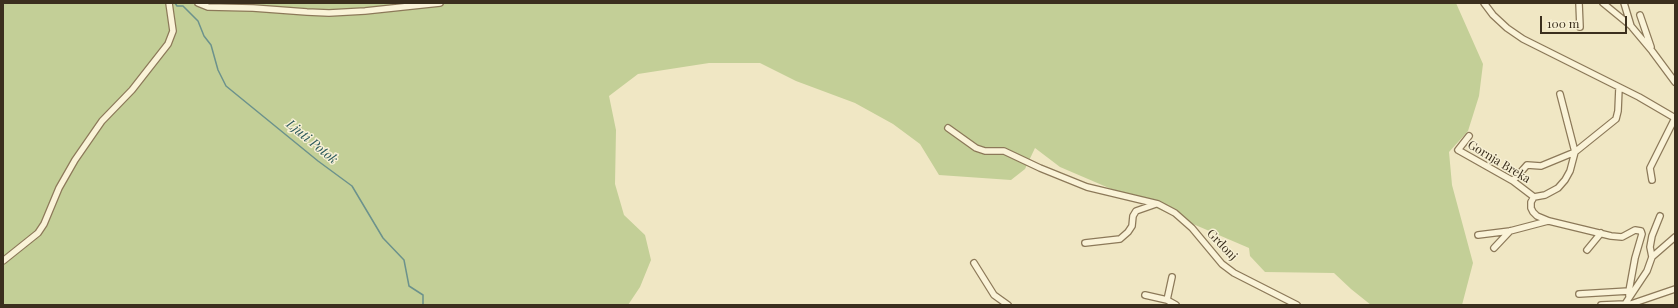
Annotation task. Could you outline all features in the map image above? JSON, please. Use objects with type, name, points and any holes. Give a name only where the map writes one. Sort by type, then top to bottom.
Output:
[{"type":"street","points":[[3,261],[38,233],[44,224],[50,208],[66,177],[102,121],[132,90],[168,44],[173,31],[169,3]]},
{"type":"street","points":[[198,3],[208,7],[253,8],[329,13],[365,11],[440,3]]},
{"type":"street","points":[[1484,3],[1498,20],[1523,39],[1639,97],[1675,118],[1650,168],[1652,180]]},
{"type":"street","points":[[1579,3],[1580,26]]},
{"type":"street","points":[[1603,3],[1631,26],[1675,82]]},
{"type":"street","points":[[1624,3],[1631,26]]},
{"type":"street","points":[[1640,15],[1652,51]]},
{"type":"street","points":[[1513,181],[1527,165],[1541,166],[1575,152],[1616,119],[1618,111],[1619,88]]},
{"type":"street","points":[[1534,198],[1545,195],[1558,188],[1570,171],[1575,152],[1560,94]]},
{"type":"street","name":"Grdonj","points":[[948,128],[976,148],[984,151],[1004,151],[1040,168],[1087,187],[1158,204],[1175,213],[1192,228],[1217,259],[1228,268],[1297,305]]},
{"type":"street","name":"Gornja Breka","points":[[1469,136],[1458,150],[1513,181],[1534,198],[1531,202],[1531,208],[1537,216],[1611,236],[1622,237],[1635,230],[1641,231],[1641,240],[1635,258],[1629,294]]},
{"type":"street","points":[[1085,243],[1120,239],[1128,232],[1136,211],[1158,204]]},
{"type":"street","points":[[1652,257],[1650,247],[1652,236],[1660,216]]},
{"type":"street","name":"Gornja Breka","points":[[1478,235],[1510,231],[1549,220]]},
{"type":"street","points":[[1494,248],[1510,231]]},
{"type":"street","points":[[1587,250],[1601,233]]},
{"type":"street","points":[[1627,304],[1629,294],[1647,271],[1652,257],[1675,237]]},
{"type":"street","points":[[974,263],[994,295],[1008,305]]},
{"type":"street","points":[[1167,300],[1172,277]]},
{"type":"street","points":[[1601,305],[1627,304],[1675,289]]},
{"type":"street","points":[[1579,294],[1629,294]]},
{"type":"street","points":[[1145,295],[1167,300],[1176,305]]},
{"type":"green space","points":[[3,3],[1456,3],[1483,64],[1479,96],[1468,131],[1449,152],[1452,185],[1473,263],[1462,305],[1371,305],[1334,273],[1265,272],[1250,256],[1249,248],[1060,167],[1035,148],[1025,169],[1011,180],[939,175],[920,144],[893,124],[855,103],[796,81],[760,63],[709,63],[638,74],[609,96],[616,130],[615,184],[624,215],[645,235],[651,260],[640,287],[628,305],[3,305]]},
{"type":"waterway","name":"Ljuti Potok","points":[[175,3],[177,6],[183,6],[198,21],[204,36],[211,45],[218,70],[226,86],[318,161],[352,186],[383,238],[404,260],[409,286],[423,295],[423,305]]}]
